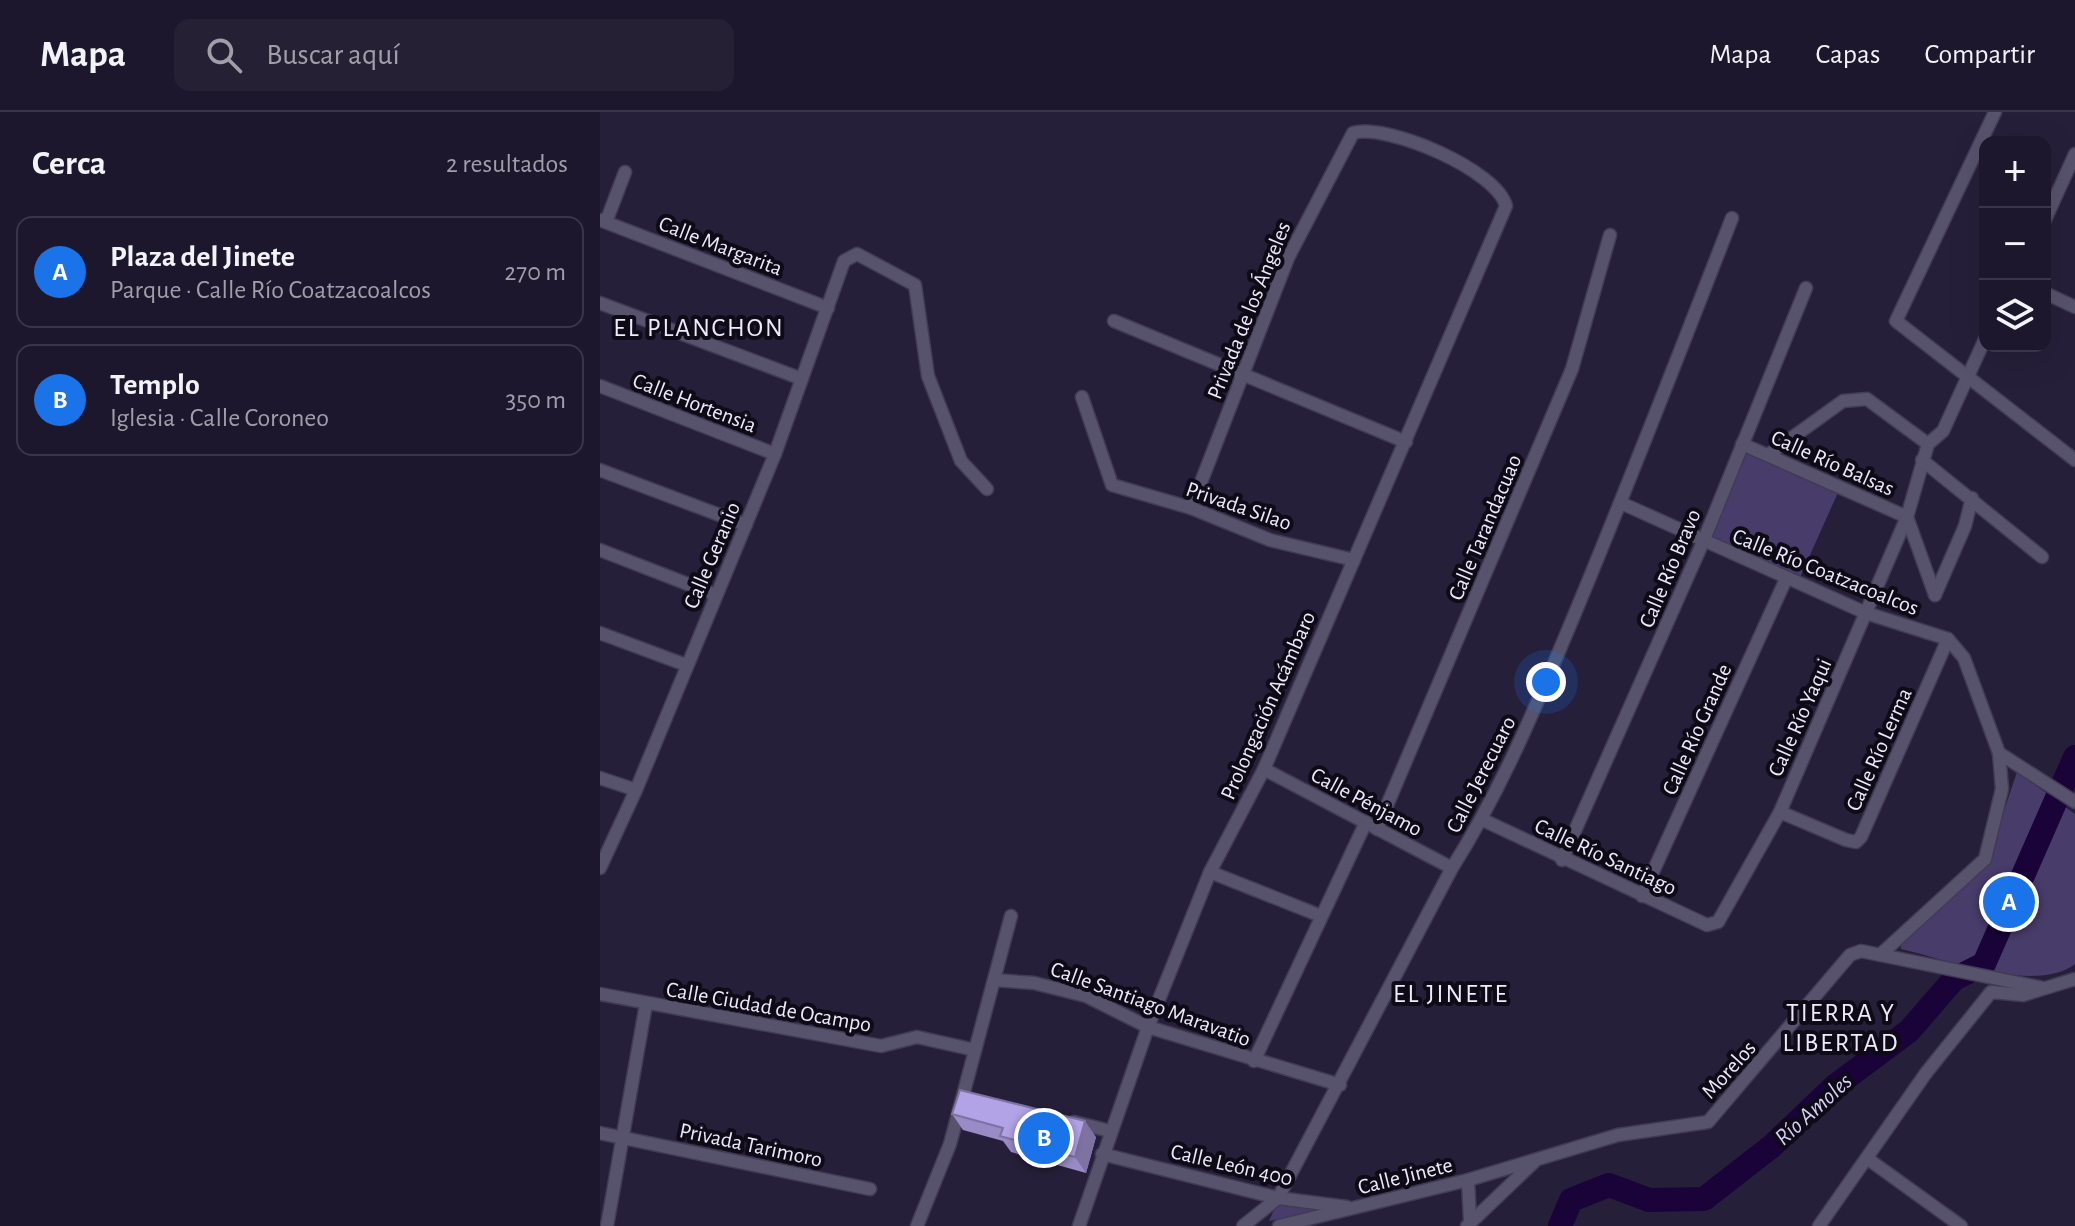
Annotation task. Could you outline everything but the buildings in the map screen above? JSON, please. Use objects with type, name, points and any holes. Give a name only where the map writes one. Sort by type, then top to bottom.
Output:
[{"type":"street","points":[[1995,112],[1896,321],[2075,460]]},
{"type":"street","name":"Prolongación Acámbaro","points":[[1079,1226],[1148,1027],[1210,872],[1264,769],[1506,206],[1503,194],[1465,165],[1397,137],[1364,130],[1353,133]]},
{"type":"street","name":"Privada de los Ángeles","points":[[1191,508],[1288,258],[1353,133]]},
{"type":"street","points":[[2050,208],[2075,154]]},
{"type":"street","points":[[603,221],[625,172]]},
{"type":"street","name":"Calle Jerecuaro","points":[[1243,1226],[1278,1198],[1452,868],[1483,820],[1522,738],[1621,503],[1732,218]]},
{"type":"street","name":"Calle Margarita","points":[[603,221],[828,308]]},
{"type":"street","name":"Calle Tarandacuao","points":[[1254,1061],[1321,916],[1372,826],[1572,369],[1610,235]]},
{"type":"street","name":"Calle Geranio","points":[[600,868],[636,790],[775,454],[844,261],[850,255],[857,254],[915,285],[928,376],[961,461],[987,489]]},
{"type":"street","name":"Calle Río Bravo","points":[[1562,860],[1703,542],[1806,288]]},
{"type":"street","points":[[2051,296],[2075,307]]},
{"type":"street","points":[[600,303],[802,379]]},
{"type":"street","points":[[1114,321],[1406,442]]},
{"type":"street","name":"Calle Río Yaqui","points":[[1713,924],[1780,812],[1907,517],[1928,444],[1943,431],[1979,350]]},
{"type":"street","name":"Calle Hortensia","points":[[600,386],[775,454]]},
{"type":"street","name":"Privada Silao","points":[[1082,397],[1112,485],[1191,508],[1270,540],[1354,560]]},
{"type":"street","points":[[1768,455],[1843,401],[1867,399],[1928,444]]},
{"type":"street","name":"Calle Río Balsas","points":[[1742,444],[1907,517]]},
{"type":"street","points":[[1922,460],[2042,557]]},
{"type":"street","points":[[600,470],[746,525]]},
{"type":"street","points":[[1907,517],[1935,595],[1965,526],[1972,498]]},
{"type":"street","name":"Calle Río Coatzacoalcos","points":[[1621,503],[1866,613],[1948,639]]},
{"type":"street","points":[[600,550],[716,595]]},
{"type":"street","name":"Calle Río Grande","points":[[1642,896],[1786,579]]},
{"type":"street","points":[[600,633],[686,665]]},
{"type":"street","points":[[1880,955],[1985,859],[2002,789],[1999,753],[1964,658],[1948,639]]},
{"type":"street","name":"Calle Río Lerma","points":[[1780,812],[1846,840],[1856,842],[1861,837],[1948,639]]},
{"type":"street","points":[[1999,753],[2075,802]]},
{"type":"street","name":"Calle Pénjamo","points":[[1264,769],[1452,868]]},
{"type":"street","points":[[600,778],[636,790]]},
{"type":"street","name":"Calle Río Santiago","points":[[1483,820],[1562,860],[1713,924]]},
{"type":"street","points":[[1210,872],[1321,916]]},
{"type":"street","points":[[917,1226],[950,1144],[1011,916]]},
{"type":"street","name":"Morelos","points":[[1540,1158],[1618,1135],[1708,1122],[1850,955],[1861,951],[2043,988]]},
{"type":"street","points":[[1819,1226],[1926,1073],[1991,992],[2023,995],[2075,979]]},
{"type":"street","name":"Calle Santiago Maravatio","points":[[994,980],[1034,983],[1086,996],[1148,1027],[1340,1085]]},
{"type":"street","name":"Calle Ciudad de Ocampo","points":[[601,995],[881,1046],[917,1037],[975,1050]]},
{"type":"street","points":[[607,1226],[646,1004]]},
{"type":"street","points":[[964,1094],[979,1098]]},
{"type":"street","points":[[1066,1120],[1110,1131]]},
{"type":"street","name":"Privada Tarimoro","points":[[600,1133],[870,1189]]},
{"type":"street","name":"Calle León 400","points":[[1102,1154],[1278,1198],[1354,1208]]},
{"type":"street","points":[[1468,1223],[1540,1158]]},
{"type":"street","name":"Calle Jinete","points":[[1279,1226],[1468,1180],[1540,1158]]},
{"type":"street","points":[[1868,1159],[1961,1226]]},
{"type":"street","points":[[1468,1180],[1468,1223]]},
{"type":"shaded area","points":[[1742,444],[1840,488],[1797,584],[1703,542]]},
{"type":"shaded area","points":[[2017,772],[2075,814],[2075,964],[2038,976],[2015,975],[1990,972],[1901,949],[1901,941],[1986,864]]},
{"type":"shaded area","points":[[1279,1199],[1327,1209],[1269,1221]]},
{"type":"waterway","name":"Río Amoles","points":[[1560,1226],[1571,1200],[1609,1185],[1649,1200],[1704,1199],[1772,1146],[1835,1086],[1909,1031],[1954,979],[1984,964],[2075,757]]},
{"type":"place","name":"Plaza del Jinete","points":[[2009,902]]},
{"type":"place","name":"Templo","points":[[1044,1138]]},
{"type":"district","name":"EL PLANCHON","points":[[699,327]]},
{"type":"district","name":"EL JINETE","points":[[1451,993]]},
{"type":"district","name":"TIERRA Y LIBERTAD","points":[[1841,1027]]}]
